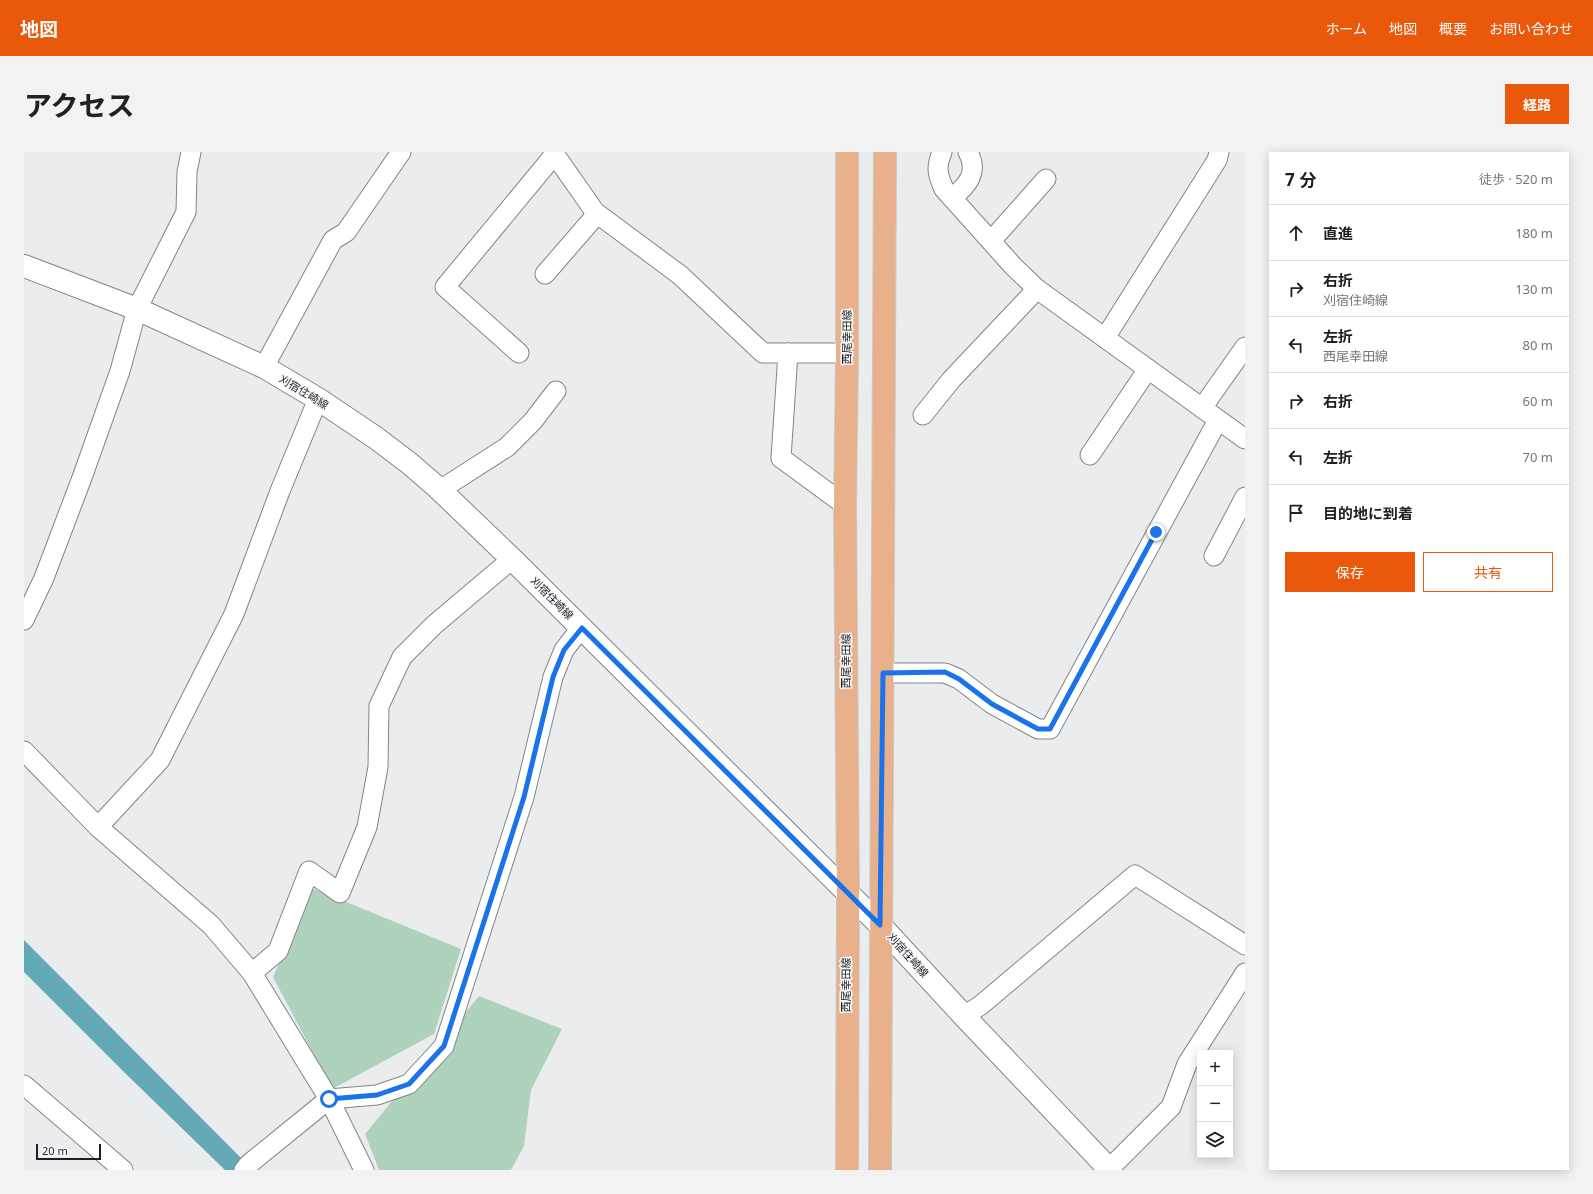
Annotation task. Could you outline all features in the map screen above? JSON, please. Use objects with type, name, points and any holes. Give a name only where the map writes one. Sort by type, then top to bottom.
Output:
[{"type":"main road","name":"西尾幸田線","points":[[847,152],[848,353],[845,505],[848,892],[847,1170]]},
{"type":"main road","points":[[880,1170],[880,925],[883,673],[885,152]]},
{"type":"main road","name":"刈宿住崎線","points":[[24,266],[137,309],[264,367],[318,399],[376,438],[440,490],[512,558],[848,892],[1109,1170]]},
{"type":"street","points":[[24,620],[44,578],[83,475],[120,371],[137,309],[186,212],[188,172],[191,152]]},
{"type":"street","points":[[264,367],[333,240],[346,232],[401,152]]},
{"type":"street","points":[[942,152],[937,163],[938,178],[944,189],[1013,266],[1037,289],[1245,439]]},
{"type":"street","points":[[952,198],[963,189],[971,177],[973,165],[968,152]]},
{"type":"street","points":[[1106,338],[1217,160],[1219,152]]},
{"type":"street","points":[[519,353],[445,287],[554,153],[597,214],[680,275],[763,353],[848,353]]},
{"type":"street","points":[[991,241],[1046,179]]},
{"type":"street","points":[[544,274],[597,214]]},
{"type":"street","points":[[923,415],[950,380],[1037,289]]},
{"type":"street","points":[[1202,408],[1245,347]]},
{"type":"street","points":[[788,353],[781,458],[845,505]]},
{"type":"street","points":[[1090,455],[1148,369]]},
{"type":"street","points":[[440,490],[507,447],[533,421],[556,391]]},
{"type":"street","points":[[98,826],[160,760],[234,614],[280,491],[318,399]]},
{"type":"street","points":[[883,673],[945,672],[959,679],[992,704],[1038,729],[1050,729],[1218,420]]},
{"type":"street","points":[[1214,556],[1245,497]]},
{"type":"street","points":[[252,973],[278,951],[309,871],[340,893],[367,827],[378,767],[379,706],[402,657],[434,625],[512,558]]},
{"type":"street","points":[[244,1170],[249,1164],[329,1099],[377,1095],[409,1084],[444,1046],[524,797],[553,677],[564,650],[582,628]]},
{"type":"street","points":[[24,751],[98,826],[211,925],[252,973],[329,1099],[364,1170]]},
{"type":"street","points":[[964,1016],[981,1005],[1135,875],[1245,945]]},
{"type":"street","points":[[1109,1170],[1171,1107],[1187,1064],[1245,973]]},
{"type":"street","points":[[24,1085],[123,1170]]},
{"type":"green space","points":[[312,888],[461,949],[434,1034],[332,1089],[273,977]]},
{"type":"green space","points":[[479,996],[562,1029],[531,1090],[524,1146],[511,1170],[379,1170],[365,1134]]},
{"type":"water","points":[[24,940],[253,1170],[225,1170],[24,972]]},
{"type":"route","points":[[329,1099],[377,1095],[409,1084],[444,1046],[524,797],[553,677],[564,650],[582,628],[880,925],[883,673],[945,672],[959,679],[992,704],[1038,729],[1050,729],[1156,532]]}]
